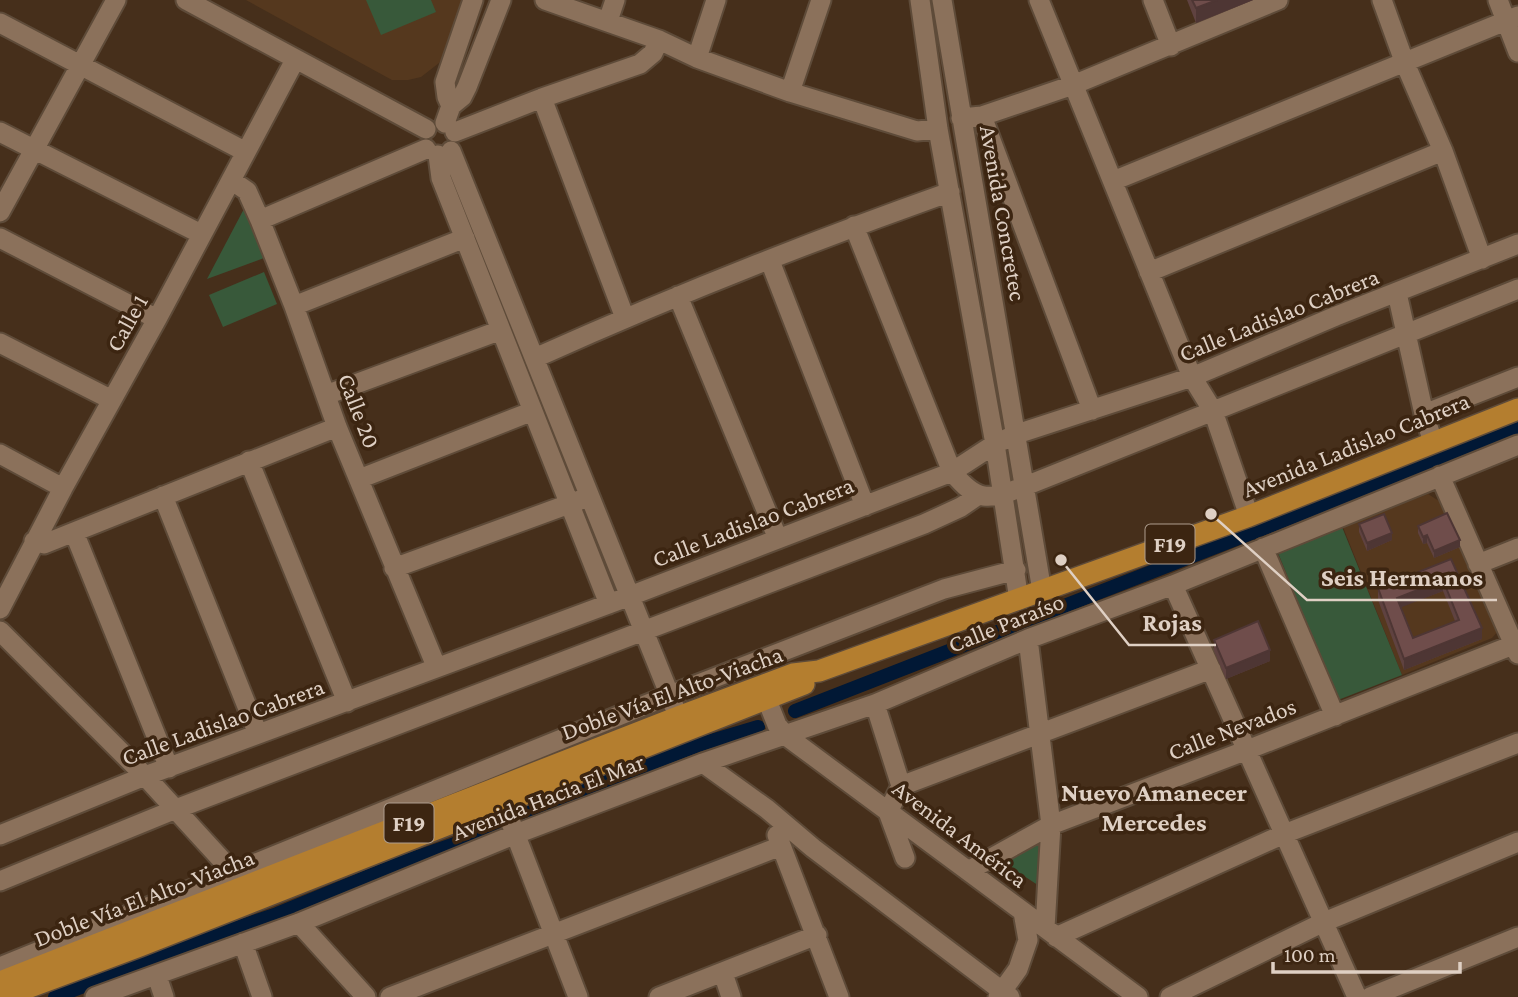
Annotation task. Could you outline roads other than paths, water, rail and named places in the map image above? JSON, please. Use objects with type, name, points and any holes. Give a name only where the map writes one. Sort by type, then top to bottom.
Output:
[{"type":"highway","name":"Avenida Ladislao Cabrera","points":[[819,671],[1249,516],[1518,409]]},
{"type":"highway","name":"Doble Vía El Alto-Viacha","points":[[0,982],[240,880],[793,674],[819,671]]},
{"type":"highway","name":"Doble Vía El Alto-Viacha","points":[[3,997],[140,946],[510,818],[775,718],[803,684],[819,671]]},
{"type":"street","points":[[0,212],[116,0]]},
{"type":"street","points":[[186,0],[295,60],[442,135],[591,496],[678,717]]},
{"type":"street","points":[[473,0],[445,82],[447,97],[442,135],[441,178],[609,604]]},
{"type":"street","points":[[442,135],[467,87],[500,0]]},
{"type":"street","points":[[545,0],[659,40],[696,58],[790,92],[917,131],[938,129]]},
{"type":"street","points":[[608,21],[615,0]]},
{"type":"street","points":[[696,58],[716,0]]},
{"type":"street","points":[[790,92],[821,0]]},
{"type":"street","points":[[920,0],[938,129],[995,444],[1019,600]]},
{"type":"street","name":"Avenida Concretec","points":[[942,0],[1042,591]]},
{"type":"street","points":[[1040,0],[1192,377],[1213,411],[1249,516]]},
{"type":"street","points":[[1153,0],[1171,46]]},
{"type":"street","points":[[961,118],[982,116],[1073,85],[1278,0]]},
{"type":"street","points":[[1382,0],[1404,61],[1443,151],[1482,259]]},
{"type":"street","points":[[1498,0],[1512,18],[1518,52]]},
{"type":"street","points":[[1113,181],[1512,18]]},
{"type":"street","points":[[0,23],[246,152]]},
{"type":"street","points":[[260,220],[442,135],[640,64],[653,53],[659,40]]},
{"type":"street","name":"Calle 1","points":[[0,610],[34,541],[157,319],[295,60]]},
{"type":"street","points":[[542,98],[625,318]]},
{"type":"street","points":[[982,116],[1091,410]]},
{"type":"street","points":[[0,132],[201,234]]},
{"type":"street","points":[[1149,272],[1443,151]]},
{"type":"street","name":"Calle 20","points":[[231,180],[247,191],[260,220],[337,427],[436,666]]},
{"type":"street","points":[[535,358],[678,296],[854,226],[950,192]]},
{"type":"street","points":[[854,226],[952,472],[967,489],[977,496],[989,498],[1023,487],[1518,289]]},
{"type":"street","points":[[0,238],[157,319]]},
{"type":"street","points":[[294,306],[465,238]]},
{"type":"street","name":"Calle Ladislao Cabrera","points":[[0,835],[145,776],[865,506],[952,472],[995,444],[1017,434],[1192,377],[1518,244]]},
{"type":"street","points":[[770,261],[865,506]]},
{"type":"street","points":[[1397,293],[1424,414],[1433,442]]},
{"type":"street","points":[[678,296],[778,539]]},
{"type":"street","points":[[326,395],[501,330]]},
{"type":"street","points":[[0,343],[112,400]]},
{"type":"street","points":[[1424,414],[1518,377]]},
{"type":"street","points":[[359,479],[533,411]]},
{"type":"street","points":[[34,541],[44,544],[337,427]]},
{"type":"street","name":"Calle Paraíso","points":[[775,718],[874,705],[1028,639],[1173,584],[1518,445]]},
{"type":"street","points":[[0,454],[63,488]]},
{"type":"street","points":[[249,460],[346,702]]},
{"type":"street","points":[[1440,476],[1517,647]]},
{"type":"street","points":[[163,496],[258,734]]},
{"type":"street","points":[[394,568],[591,496]]},
{"type":"street","points":[[0,881],[176,809],[924,524],[961,507],[977,496]]},
{"type":"street","points":[[74,531],[169,768]]},
{"type":"street","points":[[1263,548],[1335,716]]},
{"type":"street","points":[[1478,564],[1518,548]]},
{"type":"street","points":[[0,967],[240,880],[670,695],[944,589],[1016,570]]},
{"type":"street","points":[[1173,584],[1357,997]]},
{"type":"street","points":[[1,633],[145,776],[240,880]]},
{"type":"street","points":[[1028,639],[1051,825],[1051,933],[1284,834],[1518,743]]},
{"type":"street","name":"Calle Nevados","points":[[968,871],[1051,825],[1517,647]]},
{"type":"street","points":[[905,858],[888,812],[901,786],[1211,669]]},
{"type":"street","points":[[874,705],[901,786]]},
{"type":"street","name":"Avenida Hacia El Mar","points":[[95,997],[299,923],[510,818],[703,763],[775,718]]},
{"type":"street","name":"Avenida América","points":[[775,718],[888,812],[1138,997]]},
{"type":"street","points":[[703,763],[767,809],[813,848],[1003,995],[1018,969],[1028,940],[1023,912]]},
{"type":"street","points":[[767,809],[842,994]]},
{"type":"street","points":[[510,818],[578,997]]},
{"type":"street","points":[[1170,997],[1324,922],[1518,842]]},
{"type":"street","points":[[390,997],[780,846]]},
{"type":"street","points":[[299,923],[366,997]]},
{"type":"street","points":[[659,997],[817,935]]},
{"type":"street","points":[[1370,997],[1518,937]]},
{"type":"street","points":[[243,943],[262,997]]},
{"type":"street","points":[[723,973],[731,997]]},
{"type":"street","points":[[157,976],[164,997]]},
{"type":"waterway","points":[[795,711],[1518,429]]},
{"type":"waterway","points":[[55,997],[277,914],[406,861],[483,834],[518,816],[698,745],[758,727]]},
{"type":"place","name":"Seis Hermanos","points":[[1211,514]]},
{"type":"place","name":"Rojas","points":[[1061,560]]},
{"type":"district","name":"Nuevo Amanecer Mercedes","points":[[1154,807]]}]
